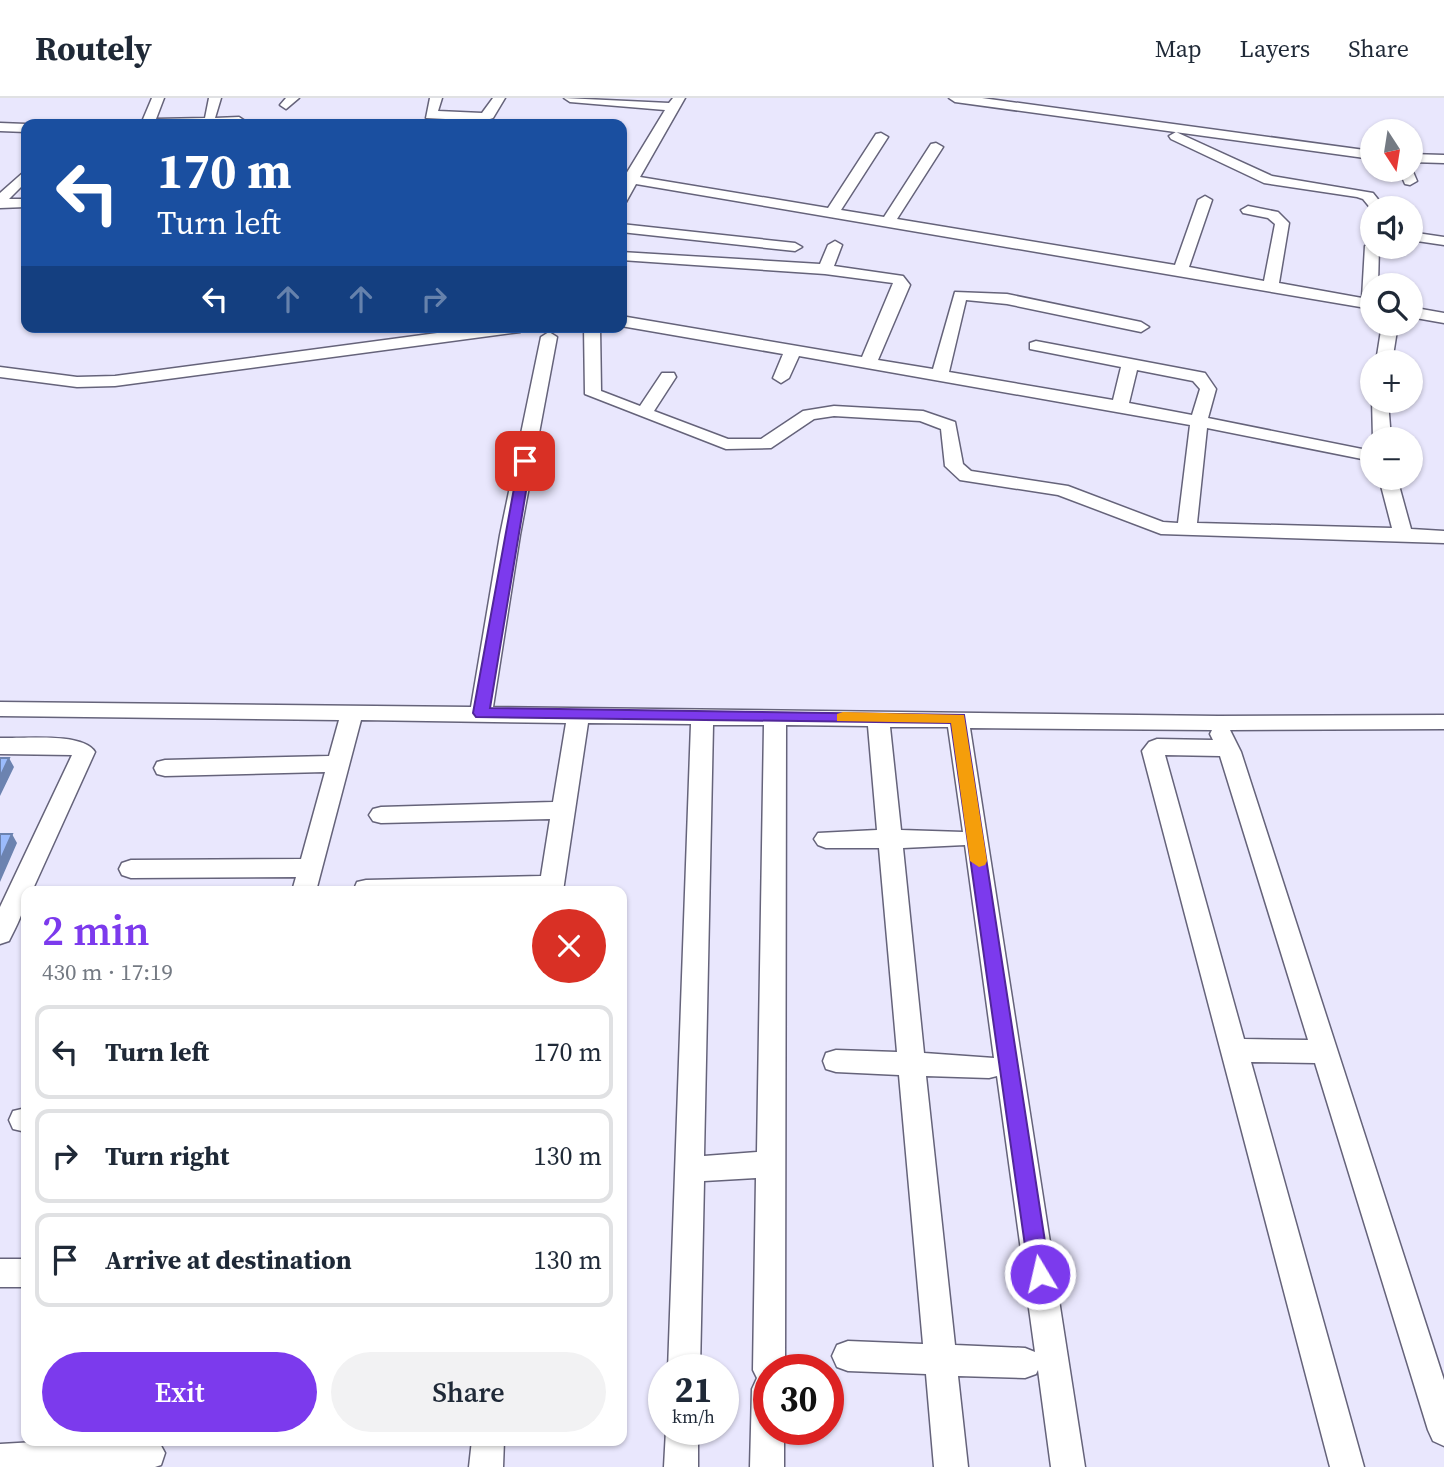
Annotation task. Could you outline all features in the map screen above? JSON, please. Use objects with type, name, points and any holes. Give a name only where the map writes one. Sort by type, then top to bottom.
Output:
[{"type":"street","points":[[149,119],[158,98]]},
{"type":"street","points":[[210,116],[215,98]]},
{"type":"street","points":[[436,98],[430,115],[484,117],[489,115],[499,98]]},
{"type":"street","points":[[570,98],[676,103],[627,185]]},
{"type":"street","points":[[955,98],[1360,153]]},
{"type":"street","points":[[0,127],[21,128]]},
{"type":"street","points":[[1158,127],[1269,180],[1365,196]]},
{"type":"street","points":[[832,213],[881,137]]},
{"type":"street","points":[[888,221],[936,147]]},
{"type":"street","points":[[1423,158],[1444,159]]},
{"type":"street","points":[[0,202],[21,179]]},
{"type":"street","points":[[627,187],[888,221],[1360,301]]},
{"type":"street","points":[[1180,271],[1205,200]]},
{"type":"street","points":[[0,202],[21,204]]},
{"type":"street","points":[[1248,210],[1278,217],[1282,223],[1270,288]]},
{"type":"street","points":[[627,229],[795,247]]},
{"type":"street","points":[[701,260],[711,238]]},
{"type":"street","points":[[1423,238],[1444,242]]},
{"type":"street","points":[[825,269],[835,245]]},
{"type":"street","points":[[627,256],[825,269],[890,277],[902,283],[869,362]]},
{"type":"street","points":[[940,376],[960,295],[1007,299],[1141,327]]},
{"type":"street","points":[[1423,314],[1444,318]]},
{"type":"street","points":[[627,322],[1199,420],[1360,454]]},
{"type":"street","points":[[0,372],[77,382],[115,381],[475,333]]},
{"type":"street","points":[[592,333],[591,391],[726,444],[757,446],[774,441],[799,420],[820,412],[932,418],[945,423],[952,430],[954,466],[965,477],[1062,490],[1147,525],[1186,530],[1444,537]]},
{"type":"street","points":[[481,713],[510,535],[549,337]]},
{"type":"street","points":[[1036,346],[1202,379],[1208,389],[1199,420],[1186,530]]},
{"type":"street","points":[[781,378],[793,349]]},
{"type":"street","points":[[1120,406],[1130,365]]},
{"type":"street","points":[[644,413],[668,377]]},
{"type":"street","points":[[1391,490],[1403,534]]},
{"type":"street","points":[[0,709],[958,718],[1222,735],[1444,722]]},
{"type":"street","points":[[131,869],[308,879],[352,712]]},
{"type":"street","points":[[551,886],[578,715]]},
{"type":"street","points":[[685,1354],[702,716]]},
{"type":"street","points":[[768,1354],[775,716]]},
{"type":"street","points":[[878,718],[951,1467]]},
{"type":"street","points":[[958,718],[1068,1467]]},
{"type":"street","points":[[1222,735],[1157,747],[1153,751],[1348,1467]]},
{"type":"street","points":[[1222,735],[1230,752],[1444,1430]]},
{"type":"street","points":[[0,746],[75,747],[84,752],[22,886]]},
{"type":"street","points":[[165,768],[338,764]]},
{"type":"street","points":[[382,815],[562,810]]},
{"type":"street","points":[[826,839],[957,839]]},
{"type":"street","points":[[0,934],[21,888]]},
{"type":"street","points":[[1233,1050],[1324,1052]]},
{"type":"street","points":[[836,1061],[989,1067]]},
{"type":"street","points":[[691,1169],[771,1164]]},
{"type":"street","points":[[0,1273],[21,1273]]},
{"type":"street","points":[[848,1356],[1025,1363]]},
{"type":"street","points":[[681,1467],[682,1445]]},
{"type":"street","points":[[767,1445],[767,1467]]},
{"type":"street","points":[[486,1467],[488,1446]]},
{"type":"street","points":[[0,1460],[149,1453]]},
{"type":"building","points":[[0,758],[9,758],[0,777]]},
{"type":"building","points":[[0,834],[12,834],[0,861]]},
{"type":"slow traffic","points":[[843,717],[958,718],[979,861]]},
{"type":"route","points":[[525,461],[481,713],[958,718],[1040,1274]]}]
